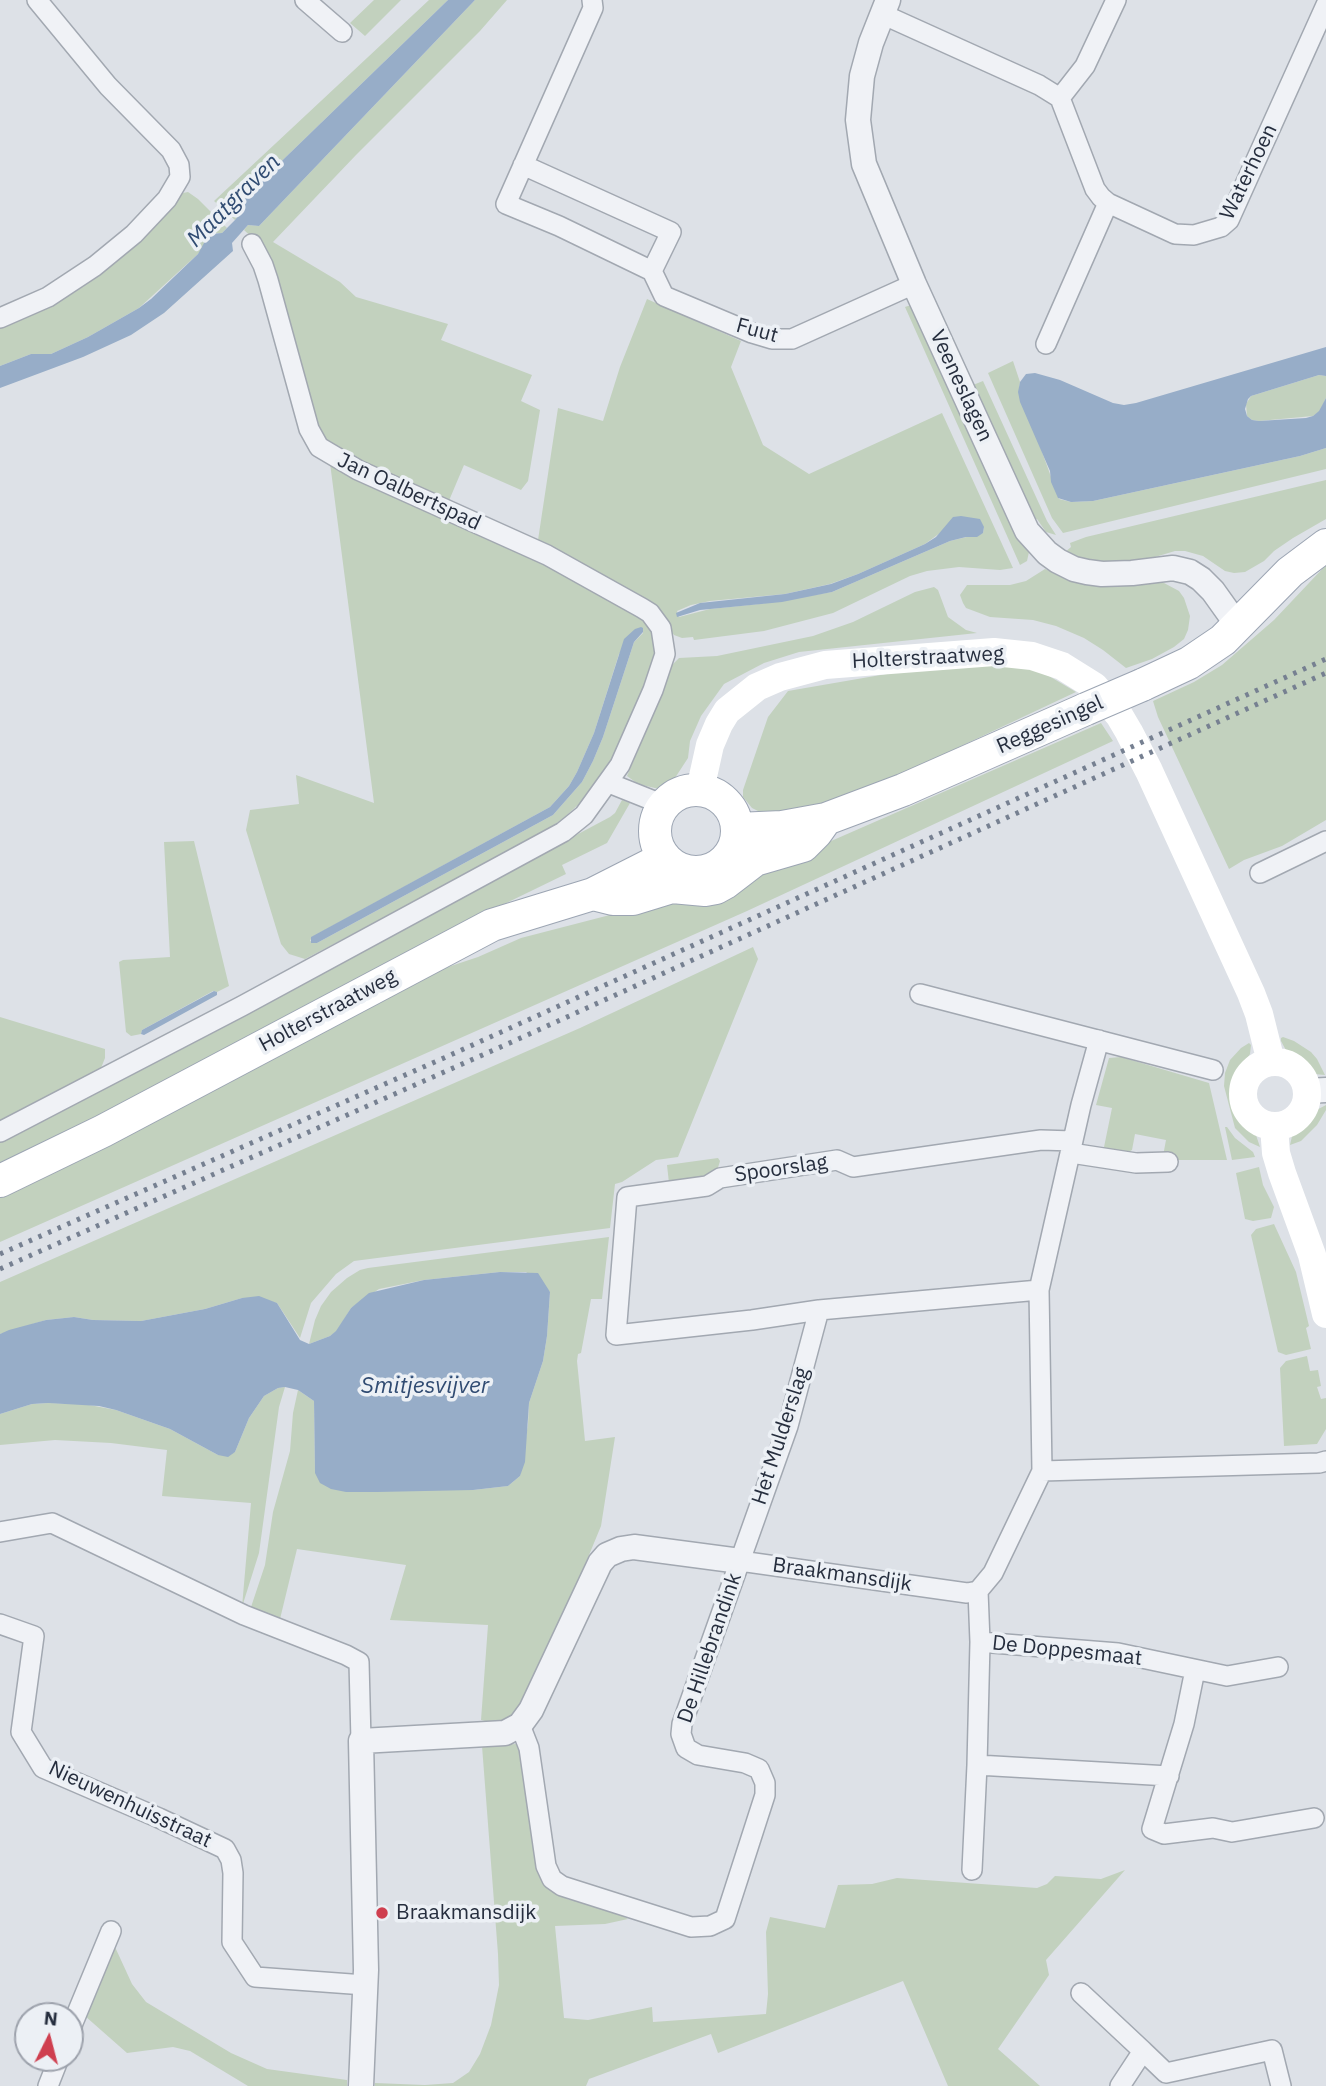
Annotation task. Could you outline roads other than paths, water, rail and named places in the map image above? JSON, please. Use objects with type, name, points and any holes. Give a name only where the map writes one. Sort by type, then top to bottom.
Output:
[{"type":"main road","name":"Reggesingel","points":[[737,829],[782,827],[827,819],[903,790],[1189,663],[1223,640],[1290,572],[1326,545]]},
{"type":"main road","name":"Holterstraatweg","points":[[700,790],[710,745],[727,711],[757,687],[780,677],[825,665],[994,652],[1032,656],[1062,666],[1094,685],[1119,715],[1129,732],[1251,993],[1271,1062]]},
{"type":"main road","points":[[700,790],[712,793],[729,807],[735,817],[736,842],[722,863],[710,870],[684,871],[663,858],[656,844],[654,831],[664,804],[680,793],[700,790]]},
{"type":"main road","points":[[593,894],[613,899],[633,899],[672,887],[705,890],[716,888],[755,860],[803,846],[827,819]]},
{"type":"main road","name":"Holterstraatweg","points":[[0,1181],[103,1130],[481,930],[593,894],[663,858]]},
{"type":"main road","points":[[1271,1062],[1295,1069],[1317,1091],[1295,1119],[1287,1124],[1274,1126],[1256,1120],[1244,1103],[1243,1092],[1251,1073],[1259,1066],[1271,1062]]},
{"type":"main road","points":[[1274,1126],[1276,1153],[1282,1173],[1319,1254],[1326,1314]]},
{"type":"street","points":[[0,318],[48,297],[95,266],[134,234],[167,199],[180,177],[179,164],[171,150],[108,86],[37,0]]},
{"type":"street","points":[[305,0],[342,32]]},
{"type":"street","points":[[523,165],[671,232],[652,271],[559,226],[506,204],[523,165],[593,8],[592,0]]},
{"type":"street","points":[[1060,98],[1085,66],[1116,0]]},
{"type":"street","name":"Waterhoen","points":[[1108,204],[1175,234],[1210,232],[1229,220],[1326,5]]},
{"type":"street","points":[[885,7],[1060,98],[1095,189],[1108,204],[1046,344]]},
{"type":"street","name":"Veeneslagen","points":[[885,7],[862,76],[858,120],[864,164],[914,284],[1027,531],[1058,561],[1074,569],[1102,574],[1173,568],[1190,572],[1213,591],[1238,626]]},
{"type":"street","name":"Jan Oalbertspad","points":[[252,244],[266,272],[302,406],[309,429],[319,447],[358,470],[547,555],[650,613],[661,628],[665,654],[629,748],[609,783]]},
{"type":"street","name":"Fuut","points":[[652,271],[664,296],[772,339],[792,339],[914,284]]},
{"type":"street","points":[[0,1132],[242,1006],[549,840],[584,815],[609,783],[664,804]]},
{"type":"street","points":[[1260,873],[1326,841]]},
{"type":"street","points":[[920,994],[1213,1070]]},
{"type":"street","points":[[978,1591],[993,1573],[1041,1471],[1039,1290],[1081,1105],[1100,1040]]},
{"type":"street","name":"Spoorslag","points":[[819,1310],[751,1321],[616,1335],[626,1197],[707,1186],[720,1178],[837,1160],[853,1167],[1041,1140],[1136,1163],[1168,1162]]},
{"type":"street","points":[[819,1310],[1039,1290]]},
{"type":"street","name":"Het Mulderslag","points":[[740,1561],[788,1426],[819,1310]]},
{"type":"street","points":[[1041,1471],[1319,1464],[1326,1461]]},
{"type":"street","points":[[0,1532],[52,1523],[244,1615],[359,1662],[365,1985],[361,2086]]},
{"type":"street","name":"Braakmansdijk","points":[[520,1725],[531,1710],[600,1563],[607,1555],[621,1549],[634,1547],[959,1592],[978,1591]]},
{"type":"street","name":"De Hillebrandink","points":[[520,1725],[529,1748],[546,1866],[552,1879],[562,1886],[691,1927],[710,1926],[725,1919],[765,1795],[765,1783],[758,1769],[744,1763],[698,1755],[686,1748],[681,1734],[682,1724],[740,1561]]},
{"type":"street","name":"De Doppesmaat","points":[[972,1870],[980,1642],[978,1591]]},
{"type":"street","name":"Nieuwenhuisstraat","points":[[0,1624],[34,1636],[21,1731],[43,1768],[225,1849],[231,1860],[233,1873],[232,1942],[255,1977],[365,1985]]},
{"type":"street","name":"De Doppesmaat","points":[[980,1642],[1118,1653],[1227,1676],[1278,1668]]},
{"type":"street","points":[[1195,1670],[1184,1724],[1152,1829],[1164,1834],[1213,1828],[1232,1832],[1314,1818]]},
{"type":"street","points":[[361,1741],[505,1733],[520,1725]]},
{"type":"street","points":[[977,1765],[1169,1776]]},
{"type":"street","points":[[82,2002],[111,1931]]},
{"type":"street","points":[[1081,1993],[1166,2073],[1272,2050],[1281,2086]]},
{"type":"street","points":[[1120,2086],[1143,2051]]},
{"type":"water","points":[[448,0],[475,0],[259,226],[248,225],[232,243],[233,251],[164,313],[131,335],[83,357],[0,388],[0,366],[31,354],[51,354],[88,337],[151,299],[198,254],[209,234],[222,233],[235,220],[242,201],[259,183]]},
{"type":"water","points":[[1326,347],[1326,376],[1319,375],[1251,396],[1245,409],[1252,420],[1306,418],[1319,411],[1326,398],[1326,448],[1093,501],[1071,502],[1058,498],[1018,392],[1020,382],[1026,374],[1035,373],[1124,405]]},
{"type":"water","points":[[953,517],[980,519],[984,527],[983,533],[977,537],[950,541],[832,592],[782,602],[700,610],[677,617],[676,613],[700,603],[785,594],[831,584],[925,544],[936,537]]},
{"type":"water","points":[[641,627],[643,632],[634,642],[593,761],[582,782],[553,815],[317,943],[311,943],[311,937],[550,807],[569,786],[577,772],[594,733],[624,639]]},
{"type":"water","points":[[214,991],[217,995],[144,1035],[141,1034],[142,1030]]},
{"type":"water","name":"Smitjesvijver","points":[[500,1272],[538,1273],[550,1292],[543,1361],[529,1403],[525,1462],[520,1476],[508,1486],[473,1490],[377,1492],[331,1489],[320,1483],[315,1473],[314,1401],[298,1390],[285,1387],[264,1396],[249,1418],[235,1452],[228,1457],[218,1455],[170,1429],[99,1406],[32,1404],[0,1414],[0,1334],[9,1330],[46,1320],[74,1317],[141,1321],[259,1296],[277,1303],[300,1340],[309,1344],[336,1331],[351,1308],[369,1293],[424,1280]]},
{"type":"railway","points":[[0,1254],[446,1057],[1326,659]]},
{"type":"railway","points":[[0,1269],[514,1041],[1326,673]]},
{"type":"place","name":"Braakmansdijk","points":[[382,1913]]},
{"type":"water label","name":"Maatgraven","points":[[234,201]]}]
